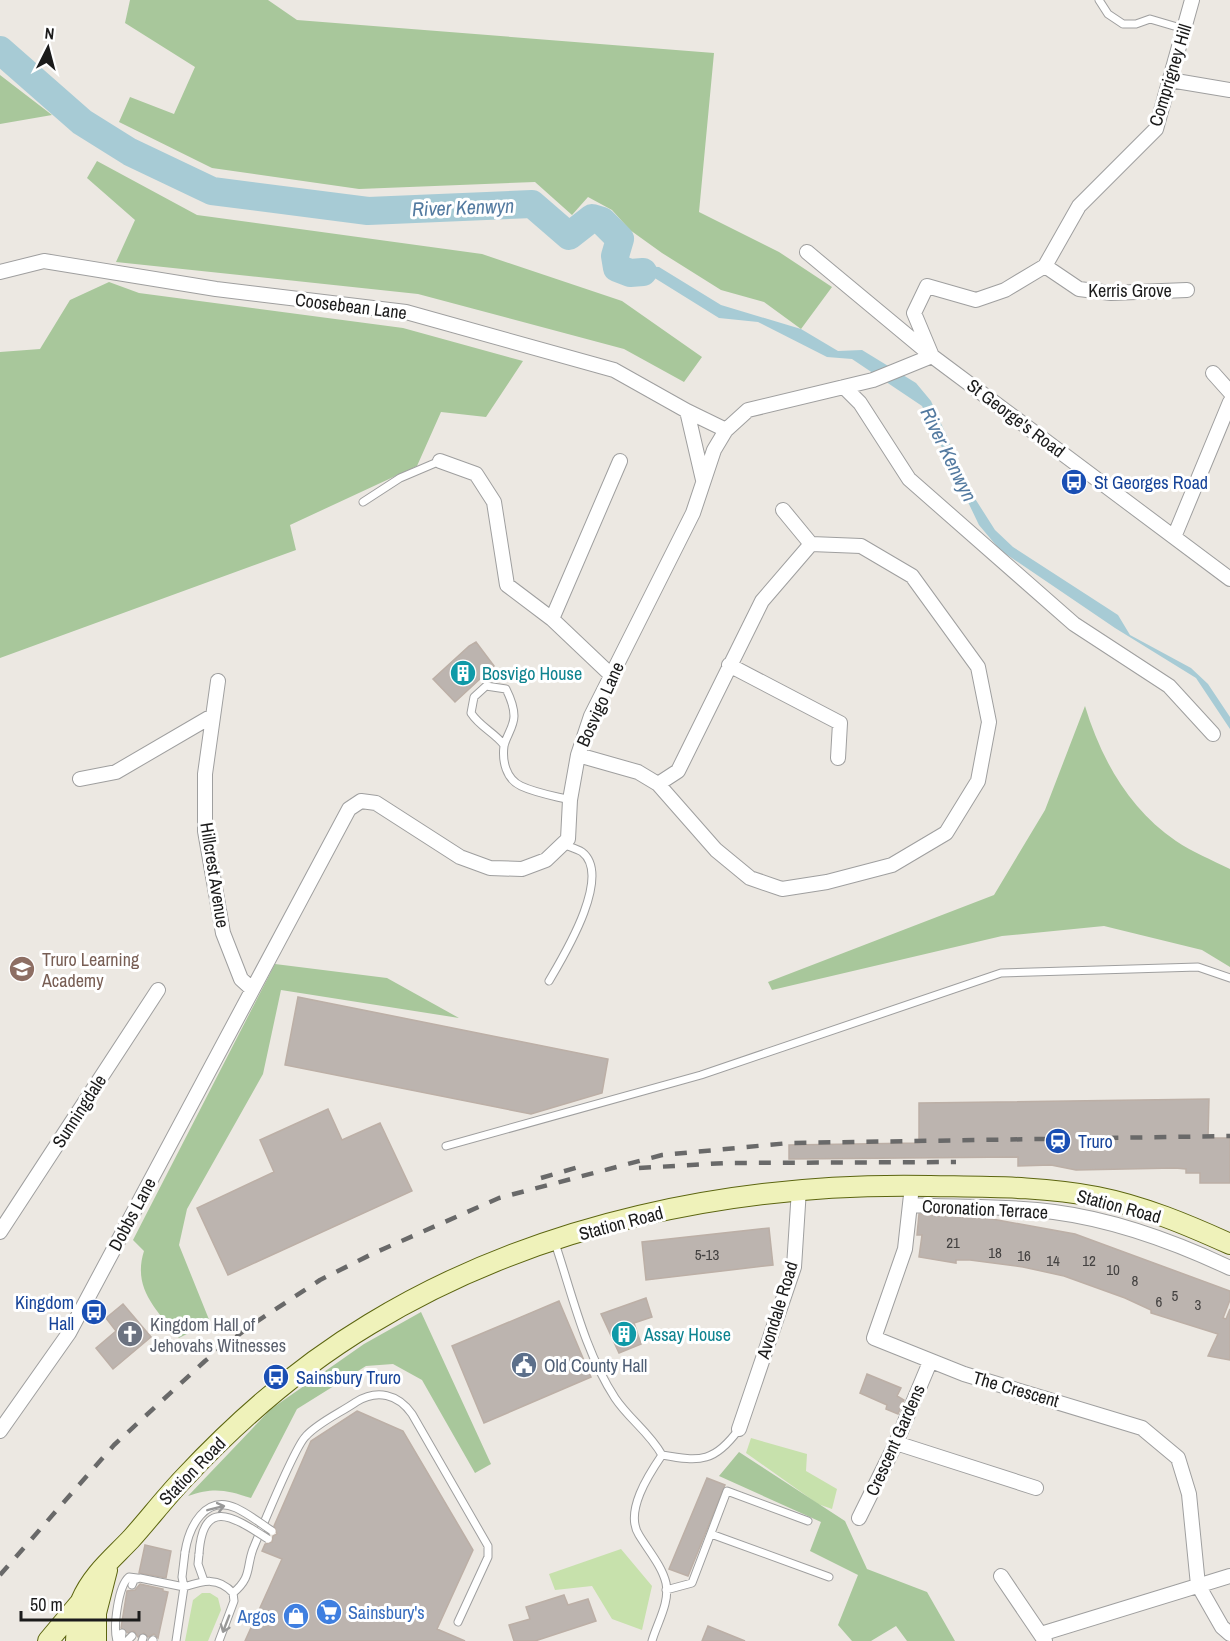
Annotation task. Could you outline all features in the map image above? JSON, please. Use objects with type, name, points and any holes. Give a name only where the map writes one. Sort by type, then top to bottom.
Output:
[{"type":"street","name":"Comprigney Hill","points":[[932,356],[914,313],[927,286],[976,300],[1005,290],[1045,266],[1079,206],[1156,129],[1192,0]]},
{"type":"street","points":[[1170,80],[1230,90]]},
{"type":"street","name":"St George's Road","points":[[807,252],[932,356],[1230,579]]},
{"type":"street","name":"Coosebean Lane","points":[[0,272],[44,261],[216,289],[406,312],[615,370],[687,411],[726,430]]},
{"type":"street","name":"Kerris Grove","points":[[1045,266],[1079,289],[1111,293],[1187,290]]},
{"type":"street","name":"Bosvigo Lane","points":[[565,845],[568,839],[570,800],[578,755],[591,716],[693,513],[714,450],[726,430],[748,410],[873,380],[932,356]]},
{"type":"street","points":[[1213,373],[1230,392]]},
{"type":"street","points":[[844,387],[860,403],[909,479],[1074,624],[1169,686],[1213,734]]},
{"type":"street","points":[[1174,537],[1230,402]]},
{"type":"street","points":[[687,411],[703,480]]},
{"type":"street","points":[[440,461],[476,474],[494,502],[507,585],[552,619],[611,675]]},
{"type":"street","points":[[552,619],[620,461]]},
{"type":"street","points":[[578,755],[638,772],[658,784],[716,850],[750,878],[782,889],[827,882],[892,865],[946,833],[978,781],[989,722],[978,667],[912,576],[861,546],[811,544],[783,510]]},
{"type":"street","points":[[658,784],[678,771],[762,601],[811,544]]},
{"type":"street","points":[[729,665],[840,723],[838,758]]},
{"type":"street","name":"Hillcrest Avenue","points":[[218,681],[205,774],[205,831],[223,933],[240,979],[252,989]]},
{"type":"street","points":[[80,780],[116,772],[212,716]]},
{"type":"street","points":[[252,989],[340,821],[349,809],[361,801],[376,803],[460,857],[490,868],[522,869],[546,860],[565,845]]},
{"type":"street","name":"Dobbs Lane","points":[[0,1431],[69,1333],[252,989]]},
{"type":"street","name":"Sunningdale","points":[[0,1232],[158,990]]},
{"type":"street","name":"Station Road","points":[[76,1641],[79,1604],[94,1577],[212,1449],[280,1387],[370,1324],[427,1293],[488,1265],[555,1241],[620,1221],[698,1203],[799,1189],[912,1195],[1018,1188],[1097,1197],[1156,1214],[1230,1244]]},
{"type":"street","name":"Avondale Road","points":[[739,1429],[794,1267],[799,1189]]},
{"type":"street","name":"Coronation Terrace","points":[[912,1195],[1085,1217],[1165,1242],[1230,1268]]},
{"type":"street","name":"The Crescent","points":[[912,1195],[905,1249],[874,1338],[930,1362],[1142,1428],[1178,1458],[1189,1494],[1198,1585]]},
{"type":"street","name":"Crescent Gardens","points":[[859,1518],[896,1443],[930,1362]]},
{"type":"street","points":[[896,1443],[1036,1488]]},
{"type":"street","name":"Station Road","points":[[96,1641],[96,1608],[111,1557]]},
{"type":"street","points":[[1001,1576],[1043,1637],[1230,1576]]},
{"type":"street","points":[[1198,1585],[1222,1627],[1230,1634]]},
{"type":"street","points":[[48,1641],[79,1604]]},
{"type":"lane","points":[[1099,0],[1108,14],[1123,24],[1150,20],[1184,29]]},
{"type":"lane","points":[[363,502],[400,477],[440,461]]},
{"type":"lane","points":[[504,745],[498,737],[480,726],[471,713],[474,696],[486,686],[506,689],[510,698],[514,714],[512,729],[504,745],[505,769],[512,780],[521,786],[570,800]]},
{"type":"lane","points":[[549,981],[573,939],[590,894],[591,874],[587,860],[583,853],[565,845]]},
{"type":"lane","points":[[446,1146],[701,1076],[1001,973],[1198,967],[1230,978]]},
{"type":"lane","points":[[555,1241],[596,1364],[615,1398],[652,1438],[662,1455],[682,1459],[705,1458],[726,1447],[739,1429]]},
{"type":"lane","points":[[233,1593],[242,1586],[250,1572],[252,1552],[303,1439],[359,1400],[372,1395],[386,1395],[400,1400],[412,1414],[488,1546],[489,1555],[458,1622]]},
{"type":"lane","points":[[652,1641],[666,1603],[666,1583],[653,1556],[637,1532],[635,1509],[642,1486],[662,1455]]},
{"type":"lane","points":[[666,1590],[692,1583],[727,1491],[808,1521]]},
{"type":"lane","points":[[176,1641],[184,1587],[182,1577],[185,1551],[193,1523],[203,1512],[217,1506],[236,1508],[272,1531]]},
{"type":"lane","points":[[204,1581],[198,1564],[202,1530],[208,1521],[219,1516],[236,1519],[268,1539]]},
{"type":"lane","points":[[711,1534],[829,1577]]},
{"type":"lane","points":[[120,1638],[115,1621],[124,1583],[129,1577],[184,1587],[204,1581],[221,1583],[233,1593],[234,1601],[219,1641]]},
{"type":"lane","points":[[132,1585],[134,1580],[140,1578]]},
{"type":"lane","points":[[143,1587],[145,1581],[150,1580]]},
{"type":"lane","points":[[153,1589],[155,1583],[159,1582]]},
{"type":"lane","points":[[163,1591],[164,1586],[169,1584]]},
{"type":"green space","points":[[130,0],[268,0],[297,20],[714,53],[699,212],[779,252],[832,287],[801,329],[764,302],[721,290],[662,253],[630,230],[612,210],[588,197],[572,215],[535,182],[359,189],[212,168],[119,122],[130,97],[174,114],[195,67],[125,23]]},
{"type":"green space","points":[[0,75],[52,115],[0,124]]},
{"type":"green space","points":[[97,161],[197,215],[482,254],[622,301],[702,357],[684,382],[624,349],[418,294],[116,262],[135,220],[87,178]]},
{"type":"green space","points":[[109,282],[139,293],[403,328],[523,361],[486,417],[441,412],[417,466],[290,525],[296,550],[0,658],[0,352],[40,349],[70,300]]},
{"type":"green space","points":[[1085,706],[1108,764],[1144,814],[1182,845],[1230,869],[1230,967],[1202,950],[1104,926],[1002,936],[772,990],[768,982],[994,895],[1045,810]]},
{"type":"green space","points":[[275,964],[387,978],[459,1018],[281,990],[263,1074],[187,1209],[179,1245],[210,1322],[179,1338],[155,1308],[144,1288],[141,1264],[144,1251],[133,1240]]},
{"type":"green space","points":[[421,1312],[491,1464],[475,1473],[422,1380],[393,1364],[366,1366],[297,1409],[251,1498],[220,1491],[205,1491],[188,1496],[271,1409],[364,1344]]},
{"type":"green space","points":[[751,1438],[807,1454],[806,1471],[837,1489],[832,1509],[818,1504],[746,1453]]},
{"type":"green space","points":[[739,1452],[845,1521],[867,1569],[927,1592],[955,1641],[907,1641],[896,1626],[871,1641],[852,1641],[838,1625],[858,1575],[810,1551],[821,1522],[719,1476]]},
{"type":"green space","points":[[621,1549],[652,1586],[642,1630],[612,1619],[592,1586],[555,1590],[549,1574]]},
{"type":"green space","points":[[202,1593],[210,1593],[218,1598],[221,1610],[208,1641],[185,1641],[193,1600]]},
{"type":"water","points":[[615,256],[625,265],[659,267],[721,305],[801,329],[838,351],[862,350],[916,383],[931,401],[974,497],[995,530],[1013,547],[1118,615],[1130,635],[1191,668],[1208,684],[1230,717],[1230,729],[1196,678],[1115,628],[1000,550],[979,525],[922,406],[852,359],[827,357],[758,322],[719,318],[653,277],[628,276],[616,266]]},
{"type":"building","name":"Bosvigo House","points":[[476,642],[494,666],[455,702],[433,679]]},
{"type":"building","points":[[298,997],[608,1059],[602,1093],[531,1114],[285,1065]]},
{"type":"building","points":[[1209,1099],[1208,1138],[1230,1138],[1230,1183],[1200,1183],[1200,1173],[1186,1173],[1186,1169],[1175,1168],[1076,1170],[1051,1165],[1018,1166],[1018,1157],[789,1159],[789,1145],[919,1143],[919,1103]]},
{"type":"building","points":[[328,1109],[342,1140],[380,1123],[412,1191],[228,1275],[197,1208],[274,1172],[260,1140]]},
{"type":"building","points":[[919,1214],[992,1219],[1075,1234],[1230,1291],[1230,1300],[1223,1318],[1226,1319],[1230,1309],[1230,1360],[1208,1356],[1218,1334],[1151,1313],[1151,1310],[1125,1298],[1064,1276],[1023,1267],[970,1260],[956,1260],[956,1263],[919,1257],[922,1235],[917,1235]]},
{"type":"building","points":[[769,1228],[773,1265],[646,1280],[642,1242]]},
{"type":"building","name":"Assay House","points":[[646,1298],[652,1317],[634,1323],[641,1344],[619,1353],[601,1314]]},
{"type":"building","name":"Old County Hall","points":[[559,1301],[591,1377],[484,1423],[452,1346]]},
{"type":"building","name":"Kingdom Hall of Jehovahs Witnesses","points":[[123,1304],[151,1337],[113,1369],[96,1348],[116,1331],[106,1318]]},
{"type":"building","points":[[867,1374],[901,1388],[897,1396],[904,1400],[898,1414],[886,1409],[887,1405],[860,1393]]},
{"type":"building","points":[[357,1411],[403,1431],[473,1550],[437,1629],[465,1641],[245,1641],[282,1559],[262,1551],[265,1544],[272,1542],[273,1536],[277,1534],[274,1526],[311,1441]]},
{"type":"building","points":[[707,1478],[725,1485],[688,1576],[669,1569]]},
{"type":"building","points":[[145,1545],[171,1551],[166,1578],[139,1573]]},
{"type":"building","points":[[140,1584],[168,1592],[158,1638],[154,1634],[148,1637],[144,1633],[138,1637],[134,1631],[128,1633],[121,1628],[127,1591],[135,1590]]},
{"type":"building","points":[[564,1595],[568,1605],[588,1599],[596,1621],[535,1641],[514,1641],[509,1625],[530,1619],[526,1607]]},
{"type":"building","points":[[708,1626],[745,1641],[702,1641]]},
{"type":"waterway","name":"River Kenwyn","points":[[0,50],[82,122],[130,152],[212,191],[368,211],[532,204],[569,236],[592,218],[602,221],[620,239],[615,256],[617,268],[630,273],[643,272]]},
{"type":"railway","points":[[0,1575],[114,1445],[205,1361],[250,1326],[320,1280],[372,1254],[499,1198],[662,1155],[789,1143],[1230,1136]]},
{"type":"railway","points":[[639,1168],[726,1163],[956,1162]]},
{"type":"railway","points":[[541,1178],[582,1166]]},
{"type":"place","name":"St Georges Road","points":[[1074,482]]},
{"type":"place","name":"Bosvigo House","points":[[463,673]]},
{"type":"place","name":"Truro Learning Academy","points":[[22,969]]},
{"type":"place","name":"Truro","points":[[1058,1141]]},
{"type":"place","name":"Kingdom Hall","points":[[94,1312]]},
{"type":"place","name":"Kingdom Hall of Jehovahs Witnesses","points":[[130,1334]]},
{"type":"place","name":"Assay House","points":[[624,1334]]},
{"type":"place","name":"Old County Hall","points":[[524,1365]]},
{"type":"place","name":"Sainsbury Truro","points":[[276,1377]]},
{"type":"place","name":"Sainsbury's","points":[[329,1612]]},
{"type":"place","name":"Argos","points":[[296,1616]]}]
